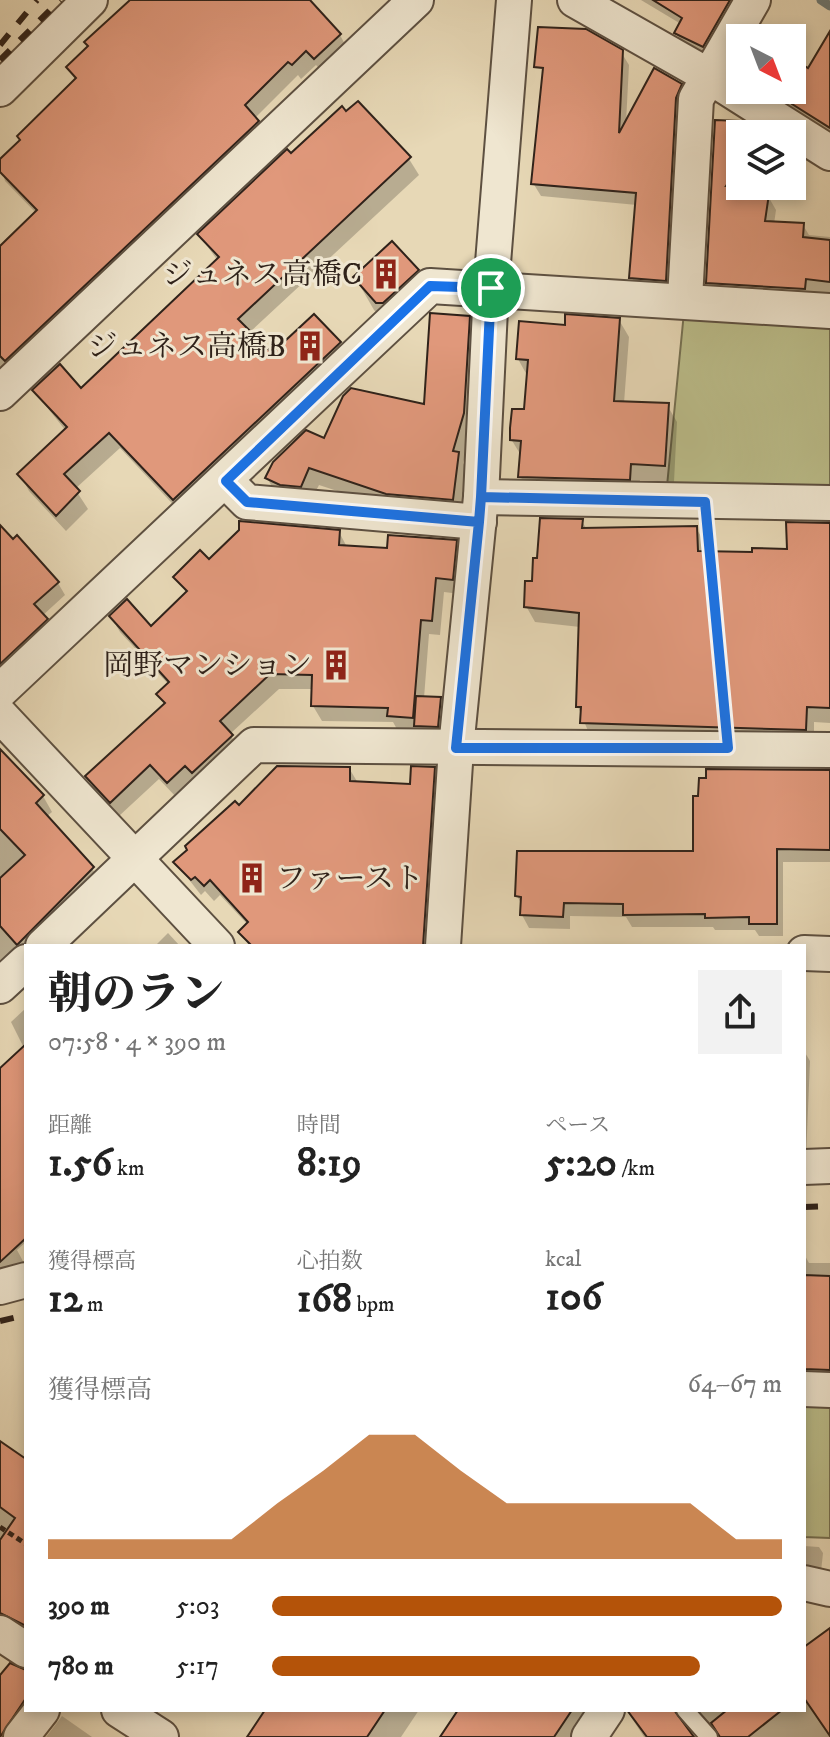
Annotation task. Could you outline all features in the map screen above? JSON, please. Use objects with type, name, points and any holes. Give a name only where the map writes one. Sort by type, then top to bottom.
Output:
[{"type":"street","points":[[0,89],[90,0]]},
{"type":"street","points":[[0,393],[416,0]]},
{"type":"street","points":[[443,944],[456,748],[480,510],[491,288],[514,0]]},
{"type":"street","points":[[575,0],[707,75],[830,153]]},
{"type":"street","points":[[685,299],[696,99],[707,75],[753,0]]},
{"type":"street","points":[[0,691],[430,286],[685,299],[830,311]]},
{"type":"street","points":[[226,481],[247,502],[480,510],[705,502],[830,503]]},
{"type":"street","points":[[0,715],[215,944]]},
{"type":"street","points":[[45,944],[254,745],[830,750]]},
{"type":"street","points":[[806,953],[830,954]]},
{"type":"street","points":[[0,986],[24,964]]},
{"type":"street","points":[[806,1167],[830,1166]]},
{"type":"street","points":[[0,1287],[24,1281]]},
{"type":"street","points":[[806,1389],[830,1390]]},
{"type":"street","points":[[806,1583],[830,1589]]},
{"type":"street","points":[[0,1633],[24,1649]]},
{"type":"street","points":[[21,1737],[40,1712]]},
{"type":"street","points":[[122,1712],[161,1737]]},
{"type":"lane","points":[[687,1712],[709,1737]]},
{"type":"path","points":[[705,502],[728,748]]},
{"type":"path","points":[[0,1527],[24,1543]]},
{"type":"green space","points":[[684,312],[830,321],[830,490],[667,486]]},
{"type":"green space","points":[[806,1398],[830,1400],[830,1538],[806,1537]]},
{"type":"building","points":[[130,0],[310,0],[341,34],[314,59],[306,51],[292,65],[288,62],[245,105],[259,121],[5,361],[0,356],[0,246],[37,210],[0,172],[0,159],[20,140],[17,136],[76,78],[66,67],[88,46],[84,42]]},
{"type":"building","points":[[653,0],[730,0],[703,47],[674,33],[682,18]]},
{"type":"building","points":[[538,27],[586,29],[623,50],[619,133],[654,68],[682,84],[676,98],[666,281],[629,278],[636,193],[531,184],[543,68],[534,67]]},
{"type":"building","points":[[830,31],[830,128],[792,104],[806,104],[808,68]]},
{"type":"building","points":[[358,101],[411,157],[238,319],[272,353],[314,314],[341,342],[173,500],[109,433],[64,474],[80,491],[56,516],[17,474],[67,427],[32,390],[60,364],[81,388],[219,257],[197,234],[287,149],[291,153],[342,106],[346,111]]},
{"type":"building","points":[[715,120],[726,120],[726,200],[768,200],[765,221],[804,223],[803,237],[830,240],[830,282],[806,279],[805,289],[706,283]]},
{"type":"building","name":"ジュネス高橋C","points":[[392,241],[419,270],[383,303],[376,303],[353,277]]},
{"type":"building","points":[[430,313],[470,316],[464,413],[453,451],[459,452],[453,500],[386,494],[309,468],[301,487],[280,485],[265,478],[273,462],[306,430],[324,438],[343,396],[351,388],[424,404]]},
{"type":"building","points":[[565,314],[620,318],[614,401],[669,403],[665,466],[631,464],[630,480],[518,477],[521,441],[510,440],[510,428],[512,409],[524,409],[528,360],[516,359],[519,321],[565,325]]},
{"type":"building","points":[[540,518],[583,519],[582,528],[697,526],[698,551],[752,552],[752,548],[787,549],[786,522],[830,523],[830,708],[807,707],[806,730],[580,723],[581,707],[576,707],[579,613],[524,607],[525,581],[532,581],[533,558],[537,558]]},
{"type":"building","points":[[239,521],[340,530],[339,545],[387,548],[388,535],[457,540],[453,580],[436,578],[432,621],[421,620],[413,718],[387,716],[388,708],[311,706],[312,675],[270,674],[220,721],[233,735],[192,773],[185,766],[167,783],[150,765],[110,803],[85,776],[165,703],[156,694],[169,682],[109,616],[127,599],[151,626],[187,591],[173,577],[200,550],[209,559],[239,530]]},
{"type":"building","points":[[0,525],[13,539],[17,535],[59,582],[34,604],[48,619],[0,664]]},
{"type":"building","points":[[416,696],[441,697],[438,727],[414,726]]},
{"type":"building","points":[[0,749],[44,795],[36,803],[94,867],[17,945],[0,926],[0,878],[25,855],[0,829]]},
{"type":"building","points":[[277,766],[350,767],[350,781],[410,784],[411,766],[435,767],[423,944],[250,944],[238,932],[248,922],[210,880],[204,886],[195,877],[191,880],[173,862],[187,850],[185,846],[235,801],[239,805]]},
{"type":"building","points":[[706,769],[830,770],[830,850],[777,849],[777,924],[749,924],[749,917],[705,918],[705,914],[623,915],[623,904],[564,903],[563,917],[520,915],[521,897],[515,896],[517,851],[693,851],[693,796],[698,796],[699,778],[706,778]]},
{"type":"building","points":[[24,1046],[24,1240],[0,1262],[0,1068]]},
{"type":"building","points":[[806,1275],[830,1276],[830,1370],[806,1369]]},
{"type":"building","points":[[0,1441],[24,1458],[24,1625],[0,1613],[0,1540],[15,1518],[0,1507]]},
{"type":"building","points":[[830,1628],[830,1736],[806,1701],[806,1646]]},
{"type":"building","points":[[10,1663],[24,1669],[24,1701],[0,1737],[0,1675]]},
{"type":"building","points":[[264,1712],[384,1712],[367,1737],[247,1737]]},
{"type":"building","points":[[457,1712],[571,1712],[554,1737],[440,1737]]},
{"type":"building","points":[[628,1712],[675,1712],[694,1737],[647,1737]]},
{"type":"building","points":[[725,1712],[779,1712],[748,1737],[720,1737],[711,1723]]},
{"type":"waterway","points":[[821,0],[830,6]]},
{"type":"railway","points":[[0,45],[37,0]]},
{"type":"railway","points":[[0,60],[60,0]]},
{"type":"railway","points":[[806,1207],[830,1206]]},
{"type":"railway","points":[[0,1321],[24,1315]]},
{"type":"place","name":"ジュネス高橋C","points":[[386,274]]},
{"type":"place","name":"ジュネス高橋B","points":[[310,346]]},
{"type":"place","name":"岡野マンション","points":[[336,665]]},
{"type":"place","name":"ファースト","points":[[252,878]]},
{"type":"route","points":[[491,288],[430,286],[226,481],[247,502],[479,522],[481,497],[705,502],[728,748],[456,748],[479,522],[481,497],[491,288]]}]
